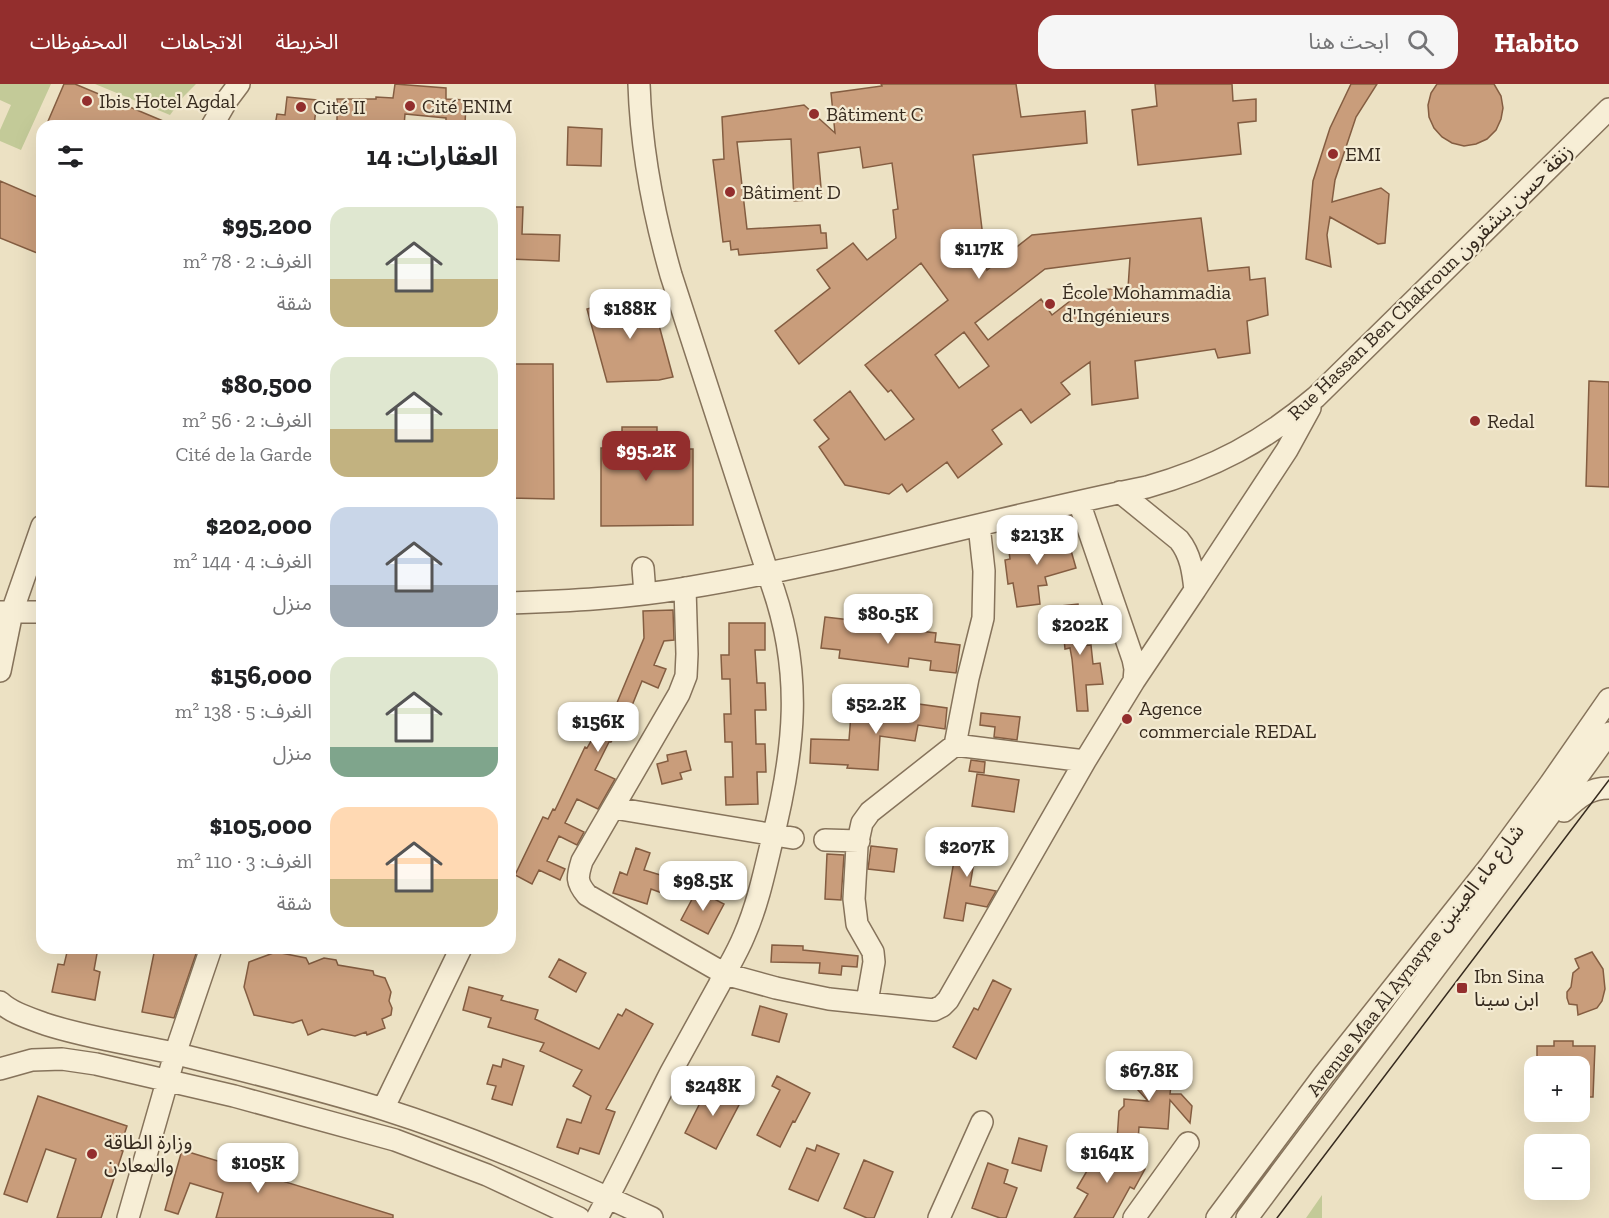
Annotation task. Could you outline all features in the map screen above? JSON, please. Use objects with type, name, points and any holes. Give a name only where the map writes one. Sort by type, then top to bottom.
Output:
[{"type":"street","points":[[215,120],[239,84]]},
{"type":"street","points":[[597,1218],[744,937],[783,836],[785,781],[793,712],[790,655],[778,599],[663,246],[646,164],[639,84]]},
{"type":"street","name":"Rue Hassan Ben Chakroun زنقة حسن بنشقرون","points":[[516,603],[563,602],[645,594],[768,574],[1173,480],[1225,459],[1273,431],[1316,397],[1609,109]]},
{"type":"street","points":[[685,588],[686,676],[679,694],[614,808],[591,843],[578,874],[579,886],[586,895],[725,974],[829,999],[934,1010],[948,1000],[1085,761],[1134,681],[1287,450],[1316,397]]},
{"type":"street","points":[[1120,492],[1171,532],[1186,549],[1193,572],[1195,590]]},
{"type":"street","points":[[1079,502],[1133,658],[1134,681]]},
{"type":"street","points":[[867,1002],[874,962],[873,952],[857,924],[854,899],[858,841],[862,823],[870,812],[955,745],[983,618],[984,571],[979,525]]},
{"type":"street","points":[[0,671],[6,612],[36,540]]},
{"type":"street","points":[[643,568],[645,594]]},
{"type":"street","points":[[6,612],[36,612]]},
{"type":"street","name":"Avenue Maa Al Aynayne شارع ماء العينين","points":[[1217,1218],[1323,1077],[1490,866],[1609,699]]},
{"type":"street","name":"Avenue Maa Al Aynayne شارع ماء العينين","points":[[1247,1218],[1609,733]]},
{"type":"street","points":[[955,745],[1085,761]]},
{"type":"street","points":[[1539,829],[1557,817],[1584,793],[1609,788]]},
{"type":"street","points":[[614,808],[783,836]]},
{"type":"street","points":[[825,840],[858,841]]},
{"type":"street","points":[[128,1218],[175,1054],[209,954]]},
{"type":"street","points":[[383,1109],[458,954]]},
{"type":"street","points":[[0,1002],[26,1017],[73,1033],[175,1054],[383,1109],[548,1170],[652,1218]]},
{"type":"street","points":[[0,1069],[32,1060],[62,1059],[96,1064],[234,1096],[395,1140],[487,1175],[579,1218]]},
{"type":"street","points":[[939,1218],[982,1122]]},
{"type":"street","points":[[1134,1218],[1188,1143]]},
{"type":"green space","points":[[0,84],[51,84],[21,150],[0,141],[0,130],[11,105],[0,100]]},
{"type":"green space","points":[[95,84],[196,84],[170,115]]},
{"type":"green space","points":[[1322,1195],[1322,1218],[1306,1218]]},
{"type":"building","name":"Ibis Hotel Agdal","points":[[64,84],[75,84],[161,120],[49,120]]},
{"type":"building","name":"Cité ENIM","points":[[395,84],[446,88],[446,99],[466,100],[465,120],[446,120],[446,118],[405,114],[404,120],[337,120],[337,99],[393,98]]},
{"type":"building","points":[[881,84],[1016,84],[1021,117],[1085,111],[1087,143],[973,155],[987,270],[1032,235],[1201,218],[1208,271],[1249,267],[1250,280],[1265,278],[1268,315],[1247,321],[1250,353],[1218,358],[1215,349],[1135,361],[1138,398],[1092,405],[1090,362],[1061,383],[1070,394],[1031,423],[1021,409],[992,430],[1002,444],[958,478],[947,462],[907,492],[902,484],[889,494],[845,485],[819,447],[829,439],[814,420],[850,391],[885,440],[914,419],[891,390],[888,392],[865,365],[948,300],[921,263],[799,364],[775,331],[830,288],[817,270],[853,243],[867,260],[896,238],[893,210],[898,209],[892,163],[863,168],[860,147],[818,153],[822,199],[794,201],[791,139],[737,142],[747,229],[820,225],[821,233],[826,233],[827,248],[739,255],[738,249],[731,250],[730,241],[723,242],[713,160],[724,159],[722,117],[804,105],[835,133],[831,93],[882,86]],"holes":[[[1130,258],[1128,288],[1083,291],[1052,315],[1041,299],[988,340],[975,323],[1045,269]],[[964,332],[989,366],[959,388],[935,355]]]},
{"type":"building","points":[[1155,84],[1232,84],[1233,101],[1256,99],[1256,121],[1238,123],[1241,154],[1138,165],[1132,110],[1157,106]]},
{"type":"building","name":"EMI","points":[[1351,84],[1377,84],[1356,117],[1335,180],[1332,202],[1381,188],[1389,194],[1385,243],[1378,244],[1330,217],[1327,235],[1331,267],[1306,259],[1313,181],[1330,128]]},
{"type":"building","points":[[1437,84],[1494,84],[1501,96],[1503,108],[1496,130],[1487,139],[1464,146],[1442,137],[1434,128],[1429,117],[1428,105],[1431,93]]},
{"type":"building","name":"Cité II","points":[[287,97],[317,100],[315,120],[276,120],[277,114],[285,115]]},
{"type":"building","points":[[568,127],[602,129],[601,166],[567,165]]},
{"type":"building","points":[[0,181],[36,196],[36,253],[0,238]]},
{"type":"building","points":[[516,207],[523,207],[522,234],[560,235],[559,261],[516,259]]},
{"type":"building","points":[[650,292],[673,377],[659,380],[607,382],[587,309]]},
{"type":"building","points":[[516,364],[553,364],[554,499],[516,498]]},
{"type":"building","points":[[1589,381],[1609,382],[1609,487],[1586,486]]},
{"type":"building","points":[[622,427],[657,427],[657,449],[693,449],[693,525],[601,526],[601,448],[622,448]]},
{"type":"building","points":[[1066,533],[1076,568],[1045,577],[1047,585],[1038,586],[1040,604],[1017,607],[1013,583],[1008,584],[1005,560],[1010,559],[1008,545],[1021,544],[1021,546]]},
{"type":"building","points":[[1078,604],[1082,646],[1091,645],[1093,664],[1100,663],[1103,684],[1086,685],[1088,711],[1077,711],[1070,648],[1065,649],[1061,606]]},
{"type":"building","points":[[673,610],[674,640],[664,641],[654,665],[666,669],[658,688],[642,681],[627,718],[637,724],[631,734],[620,727],[609,742],[595,770],[615,779],[598,809],[577,799],[565,823],[584,832],[577,845],[559,836],[547,861],[565,869],[560,880],[539,870],[532,884],[516,876],[516,873],[543,817],[548,819],[553,809],[555,810],[585,747],[587,748],[610,708],[614,710],[644,638],[643,611]]},
{"type":"building","points":[[825,617],[894,625],[894,628],[936,633],[935,642],[960,645],[956,673],[930,670],[931,661],[909,658],[908,667],[839,658],[840,650],[821,648]]},
{"type":"building","points":[[729,623],[765,623],[765,650],[755,650],[757,683],[765,683],[766,710],[755,710],[756,744],[765,744],[766,772],[757,772],[758,804],[726,805],[725,777],[733,777],[732,742],[725,742],[724,714],[731,714],[730,679],[722,679],[721,655],[729,655]]},
{"type":"building","points":[[890,700],[947,708],[945,729],[918,725],[915,741],[880,736],[878,770],[847,768],[848,765],[810,763],[811,739],[849,740],[851,714],[887,717]]},
{"type":"building","points":[[981,713],[1020,717],[1017,740],[994,737],[995,727],[980,725]]},
{"type":"building","points":[[686,751],[691,770],[680,773],[682,779],[662,784],[657,764],[668,761],[667,755]]},
{"type":"building","points":[[971,760],[985,762],[984,773],[969,771]]},
{"type":"building","points":[[977,774],[1019,780],[1014,812],[972,806]]},
{"type":"building","points":[[975,832],[993,836],[990,852],[976,850],[970,886],[996,891],[987,907],[966,903],[963,921],[944,918],[958,838],[973,840]]},
{"type":"building","points":[[871,846],[897,849],[894,872],[868,869]]},
{"type":"building","points":[[636,848],[650,853],[644,870],[667,877],[662,893],[651,889],[647,904],[613,893],[620,872],[627,875]]},
{"type":"building","points":[[827,854],[844,855],[841,900],[825,899]]},
{"type":"building","points":[[697,890],[724,904],[708,934],[681,920]]},
{"type":"building","points":[[772,945],[803,946],[803,950],[858,956],[857,967],[842,966],[841,975],[819,973],[820,963],[771,962]]},
{"type":"building","points":[[1592,952],[1603,969],[1605,989],[1602,1001],[1597,1008],[1578,1015],[1577,1005],[1569,1004],[1567,992],[1571,987],[1573,973],[1579,968],[1575,959]]},
{"type":"building","points":[[67,954],[97,954],[94,970],[100,972],[95,1000],[52,992],[58,964],[64,965]]},
{"type":"building","points":[[154,954],[196,954],[174,1018],[142,1012]]},
{"type":"building","points":[[271,954],[286,954],[306,958],[309,964],[324,958],[336,960],[338,965],[373,971],[374,975],[385,978],[391,992],[389,1001],[392,1008],[391,1015],[382,1019],[385,1028],[367,1035],[366,1032],[355,1036],[322,1029],[308,1035],[302,1020],[293,1023],[254,1015],[244,987],[249,962]]},
{"type":"building","points":[[559,959],[586,973],[576,992],[549,977]]},
{"type":"building","points":[[993,980],[1011,989],[976,1059],[953,1047],[974,1008],[978,1010]]},
{"type":"building","points":[[469,987],[503,996],[501,1000],[538,1010],[535,1019],[599,1049],[618,1014],[622,1016],[626,1009],[653,1024],[606,1109],[615,1112],[599,1154],[580,1148],[578,1154],[557,1147],[567,1119],[581,1123],[591,1096],[573,1086],[582,1070],[540,1051],[544,1043],[488,1027],[491,1018],[463,1010]]},
{"type":"building","points":[[760,1006],[787,1014],[779,1042],[752,1035]]},
{"type":"building","points":[[1554,1041],[1573,1041],[1573,1046],[1595,1046],[1593,1097],[1590,1097],[1590,1056],[1537,1056],[1537,1046],[1554,1046]]},
{"type":"building","points":[[1140,1053],[1171,1086],[1170,1094],[1181,1094],[1192,1106],[1190,1123],[1170,1100],[1168,1129],[1139,1127],[1138,1142],[1117,1140],[1119,1111],[1124,1106],[1124,1099],[1148,1101],[1127,1078],[1132,1073],[1132,1061]]},
{"type":"building","points":[[503,1059],[524,1066],[512,1105],[492,1099],[496,1086],[487,1084],[493,1065],[501,1067]]},
{"type":"building","points":[[777,1076],[810,1093],[780,1147],[757,1135],[780,1090],[772,1086]]},
{"type":"building","points":[[709,1085],[741,1101],[716,1149],[685,1133]]},
{"type":"building","name":"وزارة الطاقة والمعادن","points":[[38,1096],[127,1126],[119,1150],[123,1151],[101,1218],[57,1218],[76,1159],[46,1149],[27,1202],[4,1194]]},
{"type":"building","points":[[1019,1138],[1047,1146],[1041,1171],[1012,1163]]},
{"type":"building","points":[[817,1145],[839,1154],[818,1201],[789,1189],[807,1148],[815,1151]]},
{"type":"building","points":[[1102,1145],[1145,1169],[1134,1189],[1130,1187],[1113,1218],[1074,1218],[1088,1194],[1077,1188]]},
{"type":"building","name":"وزارة الطاقة والمعادن","points":[[182,1150],[393,1215],[393,1218],[216,1218],[223,1193],[190,1183],[178,1214],[165,1210]]},
{"type":"building","points":[[864,1160],[893,1172],[874,1218],[867,1218],[844,1208]]},
{"type":"building","points":[[988,1163],[1008,1170],[1004,1183],[1017,1188],[1006,1218],[972,1208]]},
{"type":"tram line","points":[[1277,1218],[1609,780]]},
{"type":"place","name":"Ibis Hotel Agdal","points":[[87,101]]},
{"type":"place","name":"Cité ENIM","points":[[410,106]]},
{"type":"place","name":"Cité II","points":[[301,107]]},
{"type":"place","name":"Bâtiment C","points":[[814,114]]},
{"type":"place","name":"EMI","points":[[1333,154]]},
{"type":"place","name":"Bâtiment D","points":[[730,192]]},
{"type":"place","name":"École Mohammadia d'Ingénieurs","points":[[1050,304]]},
{"type":"place","name":"Redal","points":[[1475,421]]},
{"type":"place","name":"Agence commerciale REDAL","points":[[1127,719]]},
{"type":"place","name":"Ibn Sina ابن سينا","points":[[1462,988]]},
{"type":"place","name":"وزارة الطاقة والمعادن","points":[[92,1154]]}]
